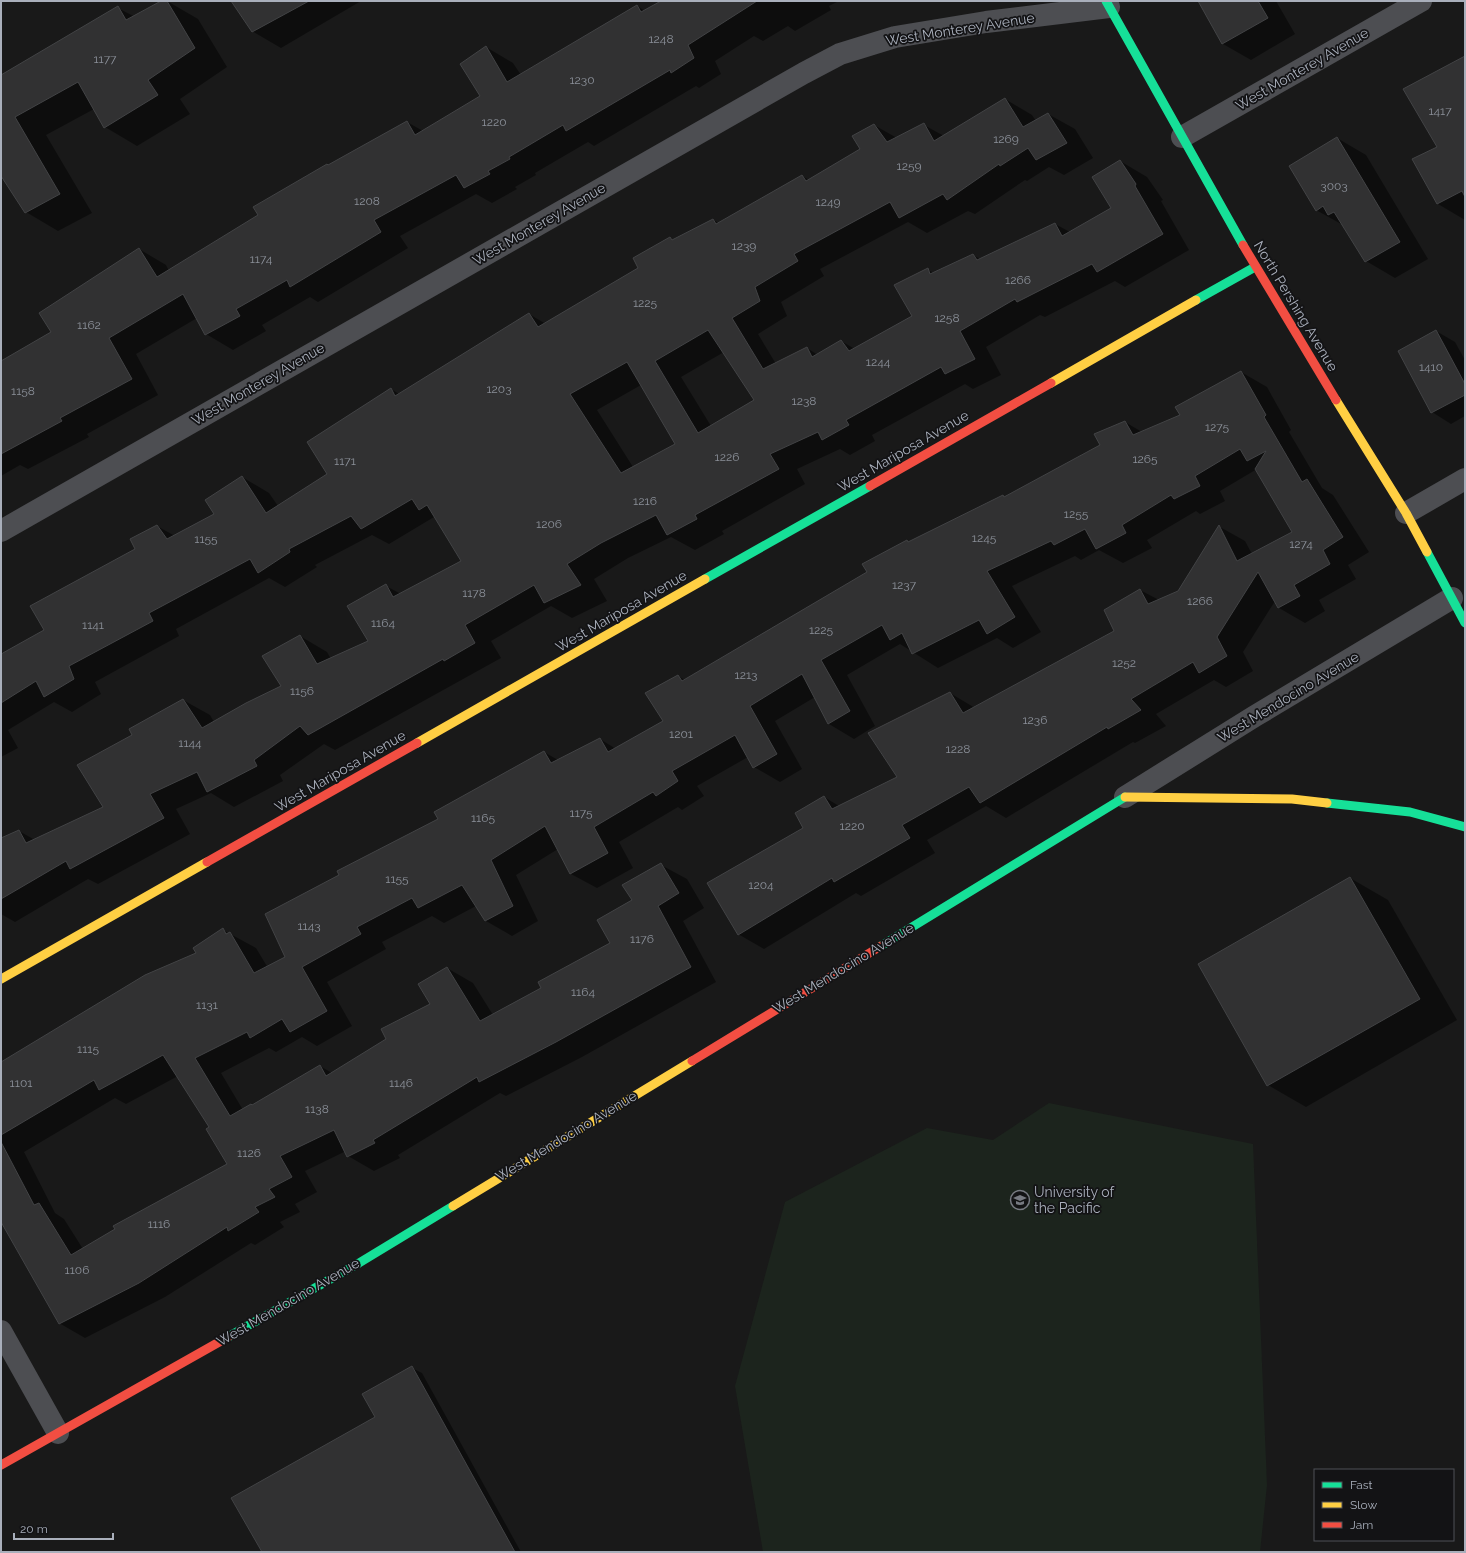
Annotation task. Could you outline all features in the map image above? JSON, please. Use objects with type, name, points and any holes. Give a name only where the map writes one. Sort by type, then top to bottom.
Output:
[{"type":"street","name":"West Monterey Avenue","points":[[1182,137],[1421,1]]},
{"type":"street","name":"West Monterey Avenue","points":[[1,530],[804,73],[840,54],[895,37],[1108,4]]},
{"type":"street","name":"North Pershing Avenue","points":[[1108,4],[1255,267],[1406,513],[1465,624]]},
{"type":"street","name":"West Mariposa Avenue","points":[[1,979],[1255,267]]},
{"type":"street","points":[[1406,513],[1465,479]]},
{"type":"street","name":"West Mendocino Avenue","points":[[1,1465],[359,1263],[1255,716],[1452,598]]},
{"type":"street","points":[[1125,796],[1292,799],[1410,812],[1465,827]]},
{"type":"street","points":[[1,1331],[58,1433]]},
{"type":"shaded area","points":[[1049,1103],[1253,1144],[1267,1485],[1260,1552],[763,1552],[735,1386],[785,1202],[927,1128],[993,1140]]},
{"type":"building","points":[[161,1],[167,1],[195,48],[148,80],[158,95],[104,128],[78,82],[15,117],[60,194],[25,213],[1,176],[1,75],[118,6],[126,20]]},
{"type":"building","points":[[231,1],[309,1],[252,32]]},
{"type":"building","points":[[661,1],[757,1],[688,45],[694,58],[671,73],[670,70],[566,131],[563,125],[509,157],[510,159],[488,171],[490,174],[464,188],[456,175],[374,220],[381,232],[290,287],[287,280],[236,309],[240,316],[205,335],[183,294],[109,338],[132,379],[60,418],[62,421],[1,454],[1,361],[51,332],[39,313],[139,248],[157,277],[258,215],[253,207],[327,164],[328,165],[407,121],[415,135],[480,96],[460,64],[486,46],[507,82],[637,5],[641,12]]},
{"type":"building","points":[[1198,1],[1258,1],[1268,18],[1222,44]]},
{"type":"building","points":[[1465,56],[1465,197],[1462,191],[1437,204],[1412,159],[1437,147],[1403,89]]},
{"type":"building","points":[[1005,98],[1023,127],[1048,113],[1067,143],[1036,160],[1028,148],[1000,166],[999,164],[947,200],[943,194],[899,218],[890,202],[794,254],[798,261],[755,287],[760,301],[732,318],[763,369],[807,347],[812,357],[841,340],[849,351],[912,316],[894,285],[928,268],[930,274],[973,254],[977,260],[1055,223],[1062,236],[1111,208],[1092,177],[1120,160],[1136,184],[1135,186],[1163,234],[1097,272],[1092,264],[1017,302],[1015,299],[960,331],[975,359],[945,374],[941,367],[846,420],[849,425],[822,440],[818,432],[770,454],[779,469],[695,515],[697,519],[667,535],[656,515],[601,543],[567,564],[581,585],[544,603],[534,585],[465,625],[475,643],[444,661],[443,659],[308,735],[300,726],[254,760],[257,766],[207,792],[197,772],[150,794],[164,818],[70,869],[66,861],[1,899],[1,838],[19,830],[26,843],[103,807],[77,765],[132,735],[129,729],[183,699],[202,728],[246,703],[281,686],[262,656],[300,635],[317,664],[368,641],[347,606],[386,584],[393,597],[461,561],[427,505],[419,510],[412,499],[361,529],[351,516],[289,549],[290,552],[258,573],[250,559],[149,613],[153,621],[69,666],[74,679],[44,697],[36,681],[1,703],[1,654],[44,630],[30,606],[135,549],[130,539],[157,525],[167,539],[214,514],[205,500],[242,476],[266,513],[327,474],[307,442],[391,388],[395,396],[529,313],[538,327],[638,268],[633,258],[670,237],[672,240],[713,219],[716,224],[802,175],[806,181],[860,149],[852,136],[874,124],[887,142],[924,123],[934,141]],"holes":[[[708,330],[754,400],[698,433],[655,361]],[[627,362],[675,444],[621,473],[570,394]]]},
{"type":"building","points":[[1337,137],[1400,242],[1365,262],[1334,212],[1328,215],[1323,206],[1316,211],[1289,166]]},
{"type":"building","points":[[1436,330],[1465,384],[1465,395],[1431,413],[1398,351]]},
{"type":"building","points":[[1241,371],[1266,415],[1264,417],[1302,482],[1307,479],[1343,537],[1323,550],[1330,564],[1294,585],[1300,596],[1278,608],[1258,572],[1217,637],[1227,656],[1199,673],[1193,662],[1131,699],[1141,710],[1108,729],[1107,727],[980,803],[969,787],[902,825],[910,838],[834,882],[832,878],[738,935],[707,883],[803,828],[795,813],[824,796],[832,809],[897,777],[868,733],[950,692],[963,713],[1114,631],[1104,610],[1140,589],[1148,604],[1178,591],[1219,525],[1237,561],[1292,532],[1255,469],[1266,451],[1247,461],[1240,449],[1195,476],[1200,486],[1174,499],[1171,495],[1122,525],[1126,533],[1096,549],[1085,529],[1054,545],[1051,541],[987,571],[1015,617],[987,634],[979,620],[912,654],[902,633],[890,640],[882,625],[821,660],[850,711],[828,724],[802,674],[750,706],[777,754],[753,768],[735,735],[672,771],[678,781],[656,796],[653,792],[594,827],[608,853],[570,874],[545,826],[491,860],[513,906],[485,921],[462,885],[418,908],[412,898],[357,927],[361,934],[302,967],[327,1011],[290,1032],[282,1019],[250,1038],[247,1032],[195,1058],[230,1116],[251,1104],[252,1105],[320,1065],[326,1076],[386,1039],[381,1029],[430,1004],[418,984],[447,967],[480,1021],[541,988],[538,982],[610,943],[597,920],[632,900],[622,885],[661,863],[679,893],[658,906],[691,967],[556,1042],[479,1082],[477,1077],[373,1140],[375,1143],[347,1157],[334,1130],[280,1156],[292,1177],[269,1189],[275,1197],[255,1207],[259,1212],[228,1231],[227,1227],[139,1283],[59,1324],[1,1222],[1,1142],[34,1205],[39,1203],[71,1255],[115,1229],[113,1226],[227,1164],[206,1129],[209,1127],[163,1055],[99,1090],[94,1080],[1,1135],[1,1062],[145,975],[196,953],[193,948],[223,928],[226,934],[230,932],[254,973],[285,957],[265,914],[339,875],[337,871],[438,819],[434,812],[544,751],[551,763],[600,738],[608,752],[663,721],[645,693],[678,675],[682,681],[867,572],[862,564],[907,540],[908,542],[1003,495],[1004,497],[1100,445],[1094,434],[1125,421],[1133,435],[1180,415],[1175,407]]},
{"type":"building","points":[[1350,877],[1420,999],[1267,1086],[1198,964]]},
{"type":"building","points":[[412,1366],[515,1552],[262,1552],[231,1498],[375,1417],[362,1394]]},
{"type":"traffic: fast","points":[[1106,1],[1243,245]]},
{"type":"traffic: fast","points":[[1196,300],[1255,267]]},
{"type":"traffic: fast","points":[[705,579],[870,486]]},
{"type":"traffic: fast","points":[[1427,552],[1465,623]]},
{"type":"traffic: fast","points":[[881,946],[1125,797]]},
{"type":"traffic: fast","points":[[1327,803],[1410,812],[1465,827]]},
{"type":"traffic: fast","points":[[228,1337],[359,1263],[453,1206]]},
{"type":"traffic: slow","points":[[1051,383],[1196,300]]},
{"type":"traffic: slow","points":[[1336,400],[1406,513],[1427,552]]},
{"type":"traffic: slow","points":[[417,743],[705,579]]},
{"type":"traffic: slow","points":[[1125,797],[1292,799],[1327,803]]},
{"type":"traffic: slow","points":[[1,979],[207,862]]},
{"type":"traffic: slow","points":[[453,1206],[692,1061]]},
{"type":"traffic: jam","points":[[1243,245],[1336,400]]},
{"type":"traffic: jam","points":[[870,486],[1051,383]]},
{"type":"traffic: jam","points":[[207,862],[417,743]]},
{"type":"traffic: jam","points":[[692,1061],[881,946]]},
{"type":"traffic: jam","points":[[1,1465],[228,1337]]},
{"type":"place","name":"University of the Pacific","points":[[1020,1200]]}]
